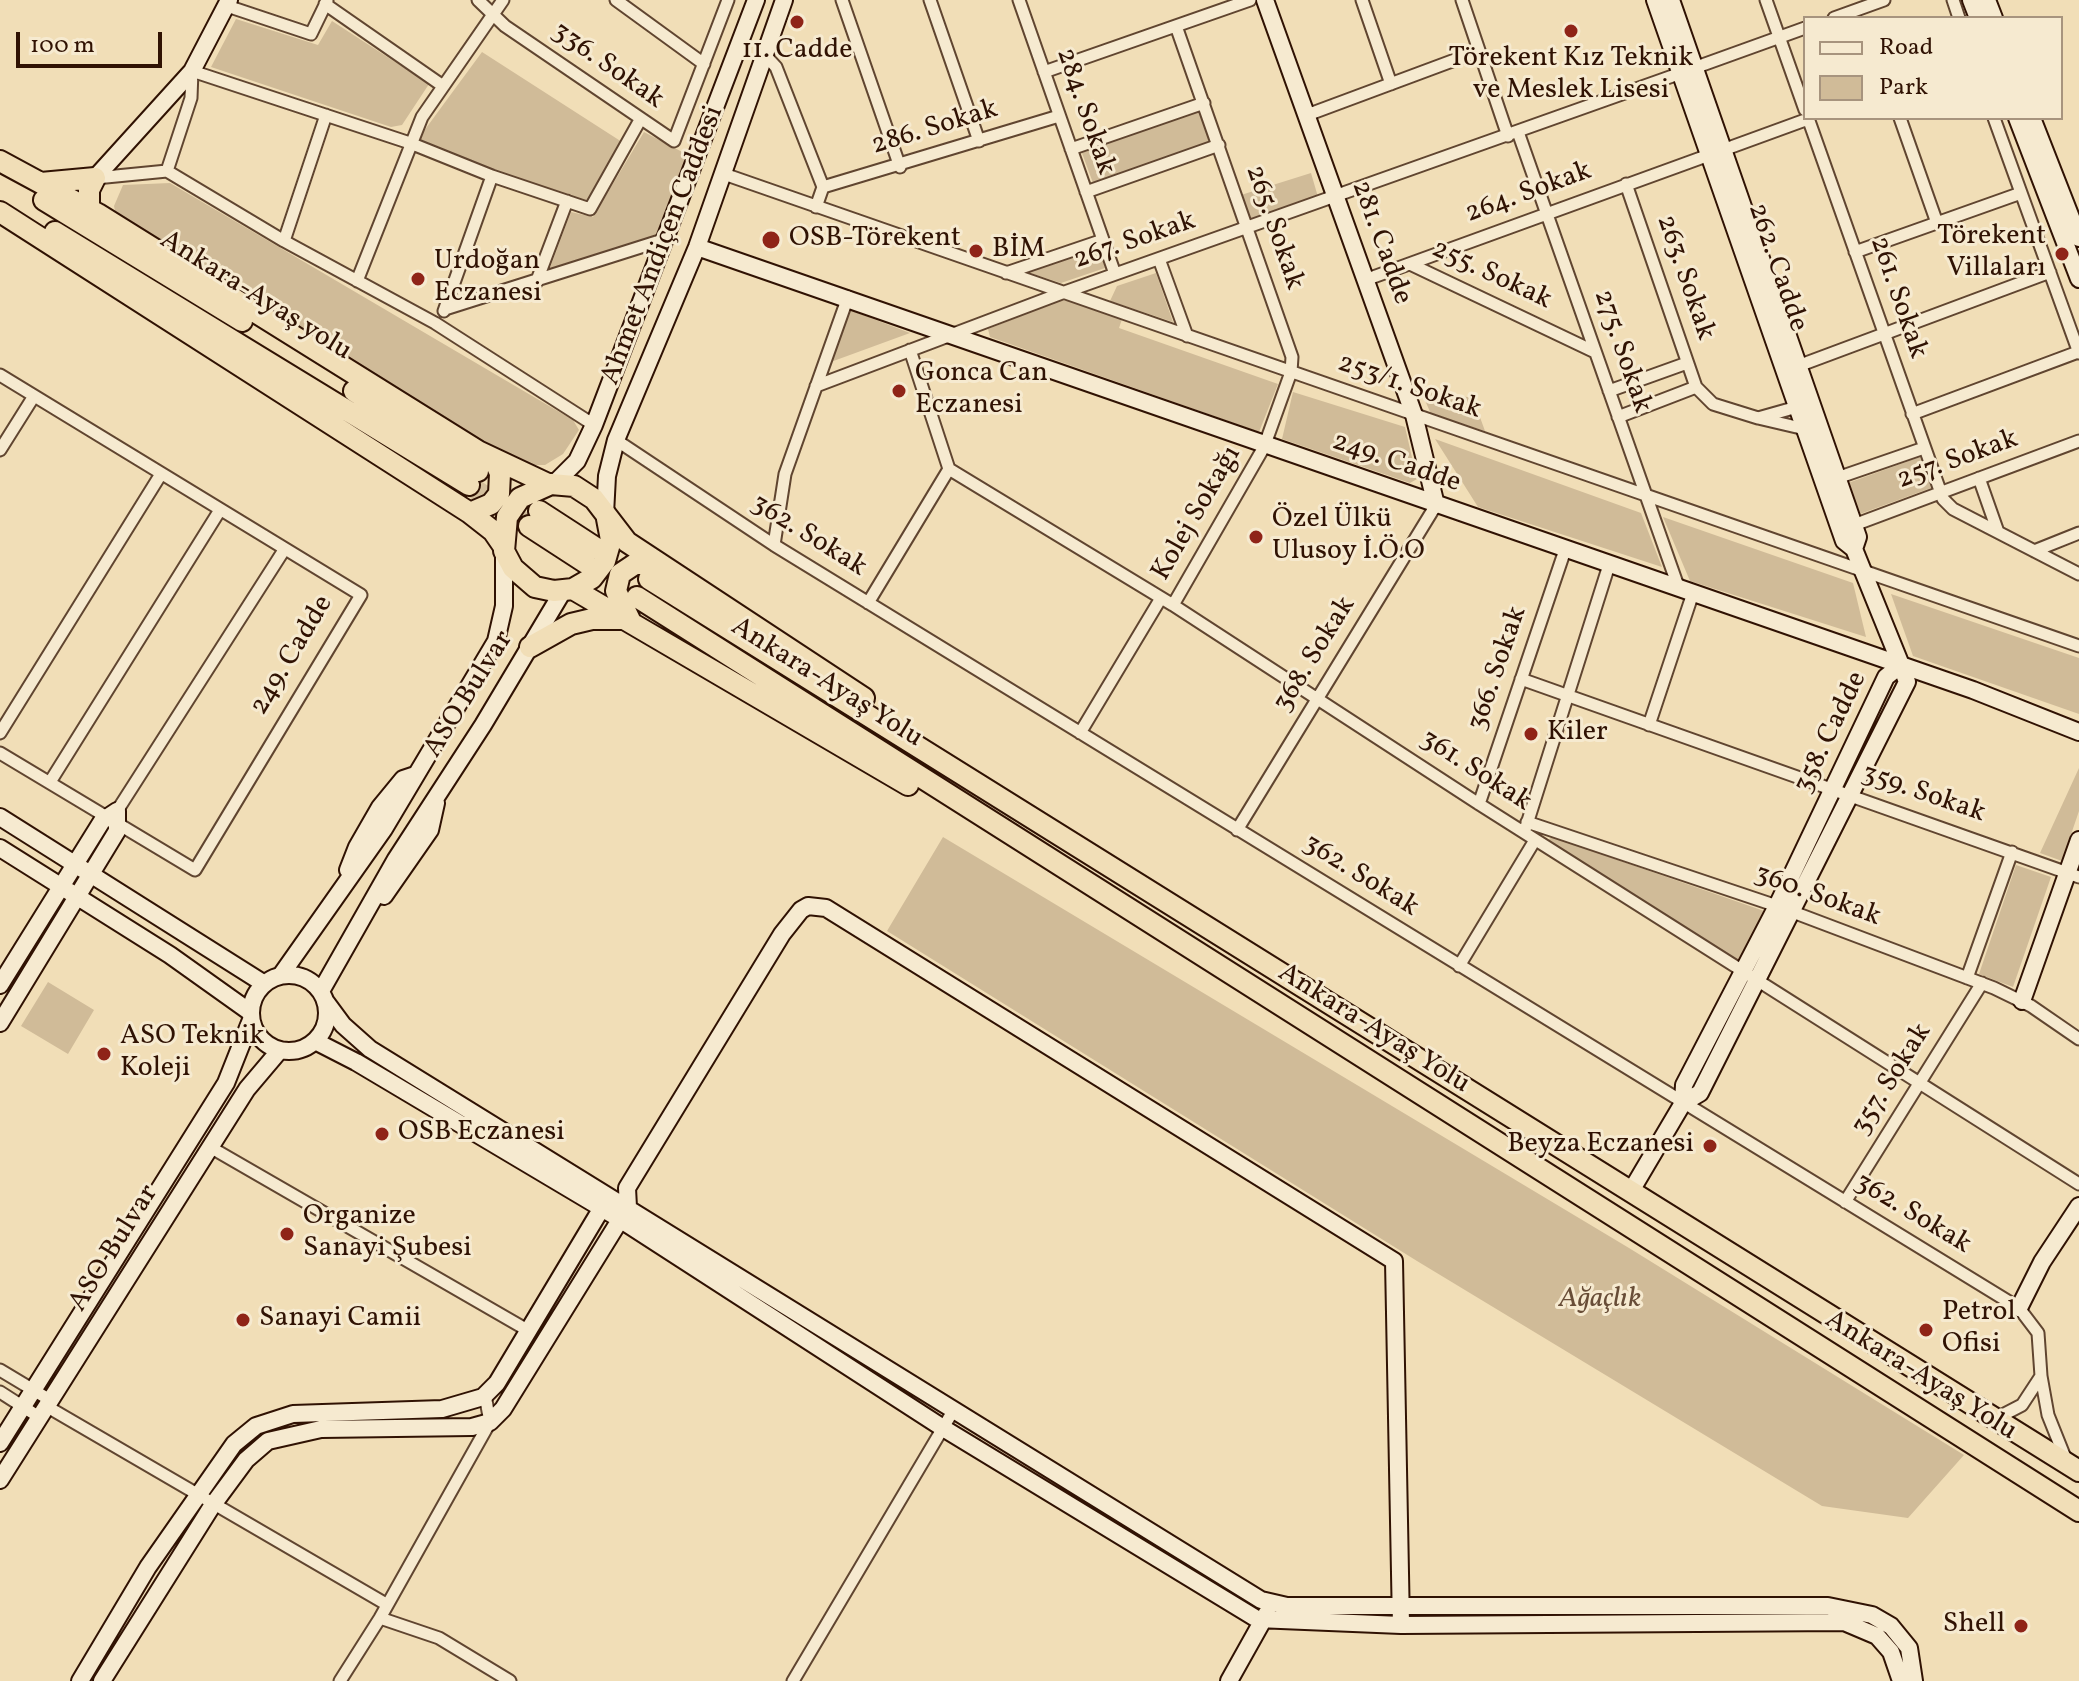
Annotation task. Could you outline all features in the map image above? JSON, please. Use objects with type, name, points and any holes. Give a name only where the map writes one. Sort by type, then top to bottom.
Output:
[{"type":"highway","points":[[0,161],[89,210],[480,472],[585,491],[606,516],[611,540],[605,561],[592,578],[568,590],[544,590],[526,582],[513,568],[493,531],[470,513],[0,212]]},
{"type":"highway","name":"Ankara-Ayaş yolu","points":[[0,173],[288,349],[480,472]]},
{"type":"highway","points":[[40,184],[95,178]]},
{"type":"highway","points":[[89,210],[89,190],[95,178]]},
{"type":"highway","name":"Ankara-Ayaş yolu","points":[[0,199],[480,472]]},
{"type":"highway","points":[[470,513],[491,504],[499,494],[500,473],[480,472]]},
{"type":"highway","points":[[504,549],[503,528],[512,507],[529,491],[551,484]]},
{"type":"highway","name":"Ankara-Ayaş Yolu","points":[[606,516],[654,572],[1015,808],[2073,1467]]},
{"type":"highway","points":[[534,519],[591,556]]},
{"type":"highway","points":[[628,620],[616,591],[620,574],[635,564],[654,572]]},
{"type":"highway","points":[[568,590],[628,620],[949,810],[968,819],[996,824]]},
{"type":"highway","name":"Ankara-Ayaş Yolu","points":[[637,597],[2079,1511]]},
{"type":"highway","points":[[530,647],[571,624],[592,619],[628,620]]},
{"type":"street","name":"336. Sokak","points":[[478,0],[492,15],[674,141],[704,64]]},
{"type":"street","points":[[357,281],[410,143],[443,86],[503,0]]},
{"type":"street","points":[[616,0],[704,64],[728,0]]},
{"type":"street","name":"Ahmet Andiçen Caddesi","points":[[551,484],[577,461],[594,425],[756,0]]},
{"type":"street","points":[[842,0],[900,167]]},
{"type":"street","points":[[930,0],[979,141]]},
{"type":"street","name":"284. Sokak","points":[[1019,0],[1115,274]]},
{"type":"street","points":[[1044,72],[1250,0]]},
{"type":"street","name":"281. Cadde","points":[[1265,0],[1414,415],[1436,505]]},
{"type":"street","points":[[1362,0],[1391,84]]},
{"type":"street","name":"275. Sokak","points":[[1462,0],[1479,51],[1547,214],[1646,495],[1686,591]]},
{"type":"street","points":[[1766,0],[1803,104]]},
{"type":"street","points":[[1840,16],[1884,0]]},
{"type":"street","name":"262. Cadde","points":[[1670,1],[1688,71],[1797,407],[1844,541],[1854,549],[1901,665]]},
{"type":"street","points":[[95,178],[192,71],[228,3],[311,34],[326,2],[443,86]]},
{"type":"street","name":"Ahmet Andiçen Caddesi","points":[[606,516],[607,476],[616,440],[697,247],[785,2]]},
{"type":"street","name":"265. Sokak","points":[[1176,26],[1290,349],[1291,372],[1264,447]]},
{"type":"street","name":"267. Sokak","points":[[816,386],[1062,293],[1336,198],[1803,29]]},
{"type":"street","points":[[1307,115],[1479,51]]},
{"type":"street","points":[[764,54],[776,67],[823,187],[816,207]]},
{"type":"street","points":[[192,71],[410,143],[492,176],[590,209],[640,120]]},
{"type":"street","points":[[167,171],[191,98],[192,71]]},
{"type":"street","points":[[1071,149],[1204,103]]},
{"type":"street","points":[[284,241],[326,115]]},
{"type":"street","name":"286. Sokak","points":[[823,187],[900,167],[1059,116]]},
{"type":"street","name":"264. Sokak","points":[[1365,280],[1803,120]]},
{"type":"street","name":"261. Sokak","points":[[1809,120],[1940,493]]},
{"type":"street","points":[[1901,120],[1937,223]]},
{"type":"street","points":[[1912,414],[2079,352],[1995,120]]},
{"type":"street","points":[[2018,120],[2079,279]]},
{"type":"street","points":[[2033,120],[2077,228]]},
{"type":"street","points":[[1086,192],[1219,145]]},
{"type":"street","name":"262. Cadde","points":[[1716,152],[1798,366],[1854,525],[1858,537],[1854,549]]},
{"type":"street","points":[[95,178],[167,171],[284,241],[435,323],[594,425]]},
{"type":"street","name":"253/1. Sokak","points":[[724,174],[2079,646]]},
{"type":"street","points":[[435,323],[445,309],[492,176]]},
{"type":"street","name":"263. Sokak","points":[[1626,184],[1696,387]]},
{"type":"street","points":[[1855,252],[2021,193]]},
{"type":"street","points":[[536,283],[567,201]]},
{"type":"street","points":[[445,309],[536,283],[667,239]]},
{"type":"street","points":[[1006,273],[1103,240]]},
{"type":"street","name":"249. Cadde","points":[[697,247],[848,297],[1264,447],[1901,665],[2079,732]]},
{"type":"street","points":[[1159,259],[1187,336]]},
{"type":"street","name":"255. Sokak","points":[[1410,264],[1595,352]]},
{"type":"street","points":[[1798,366],[2050,272]]},
{"type":"street","points":[[774,545],[785,474],[848,297]]},
{"type":"street","points":[[868,603],[949,469],[910,350]]},
{"type":"street","points":[[1609,391],[1687,363]]},
{"type":"street","name":"249. Cadde","points":[[0,375],[361,595],[195,870],[115,817],[0,753]]},
{"type":"street","points":[[1618,417],[1696,387],[1713,404],[1805,429]]},
{"type":"street","points":[[0,450],[34,396]]},
{"type":"street","points":[[1758,418],[1797,407]]},
{"type":"street","name":"362. Sokak","points":[[616,440],[774,545],[2019,1308],[2038,1333],[2048,1415],[2073,1467]]},
{"type":"street","name":"257. Sokak","points":[[1854,525],[2079,441]]},
{"type":"street","name":"Kolej Sokağı","points":[[1173,605],[1264,447]]},
{"type":"street","points":[[1837,478],[1924,448]]},
{"type":"street","name":"361. Sokak","points":[[949,469],[1319,697],[1479,804],[1525,828],[1535,840],[2079,1184]]},
{"type":"street","points":[[0,733],[161,474]]},
{"type":"street","points":[[1979,478],[1998,532]]},
{"type":"street","points":[[1940,493],[1953,509],[2079,574]]},
{"type":"street","name":"368. Sokak","points":[[1237,830],[1436,505]]},
{"type":"street","points":[[50,782],[220,510]]},
{"type":"street","points":[[2034,551],[2079,533]]},
{"type":"street","name":"ASO Bulvar","points":[[281,975],[348,882],[417,775],[496,641],[504,606],[504,549]]},
{"type":"street","points":[[0,985],[76,864],[115,817],[284,550]]},
{"type":"street","name":"366. Sokak","points":[[1479,804],[1565,550]]},
{"type":"street","points":[[1525,828],[1609,565]]},
{"type":"street","name":"ASO Bulvar","points":[[323,996],[372,900],[568,590]]},
{"type":"street","points":[[1649,725],[1686,591]]},
{"type":"street","name":"Kolej Sokağı","points":[[1080,733],[1161,598]]},
{"type":"street","name":"358. Cadde","points":[[1631,1191],[1683,1103],[1684,1085],[1777,906],[1886,677],[1901,665],[1907,682],[1793,914],[1700,1093],[1683,1103]]},
{"type":"street","name":"359. Sokak","points":[[1521,679],[2073,874]]},
{"type":"street","points":[[0,817],[263,983]]},
{"type":"street","points":[[0,1023],[91,873],[115,817]]},
{"type":"street","name":"360. Sokak","points":[[1525,828],[1777,906],[1982,983],[2022,1001],[2079,1039]]},
{"type":"street","points":[[1459,966],[1535,840]]},
{"type":"street","points":[[2022,1001],[2073,874],[2079,840]]},
{"type":"street","points":[[0,848],[77,896],[250,1016]]},
{"type":"street","points":[[1967,978],[2012,852]]},
{"type":"street","points":[[340,1681],[380,1618],[490,1422],[514,1395],[624,1213],[627,1188],[782,934],[801,910],[808,906],[826,908],[1394,1261],[1401,1625]]},
{"type":"street","points":[[323,996],[327,1023],[315,1041],[299,1050],[280,1050],[256,1034],[250,1016],[252,1001],[263,983],[281,975],[303,977],[323,996],[343,1025],[370,1049],[606,1202],[1269,1603],[1287,1606],[1828,1606],[1872,1615],[1891,1626],[1909,1648],[1914,1681]]},
{"type":"street","name":"357. Sokak","points":[[1845,1202],[1982,983]]},
{"type":"street","name":"ASO Bulvar","points":[[0,1443],[226,1083],[250,1016]]},
{"type":"street","points":[[315,1041],[606,1202]]},
{"type":"street","name":"ASO Bulvar","points":[[0,1480],[247,1089],[280,1050]]},
{"type":"street","points":[[210,1147],[529,1331]]},
{"type":"street","points":[[80,1681],[226,1452],[267,1420],[314,1411],[442,1409],[475,1401],[485,1395],[497,1383],[606,1202],[627,1188]]},
{"type":"street","points":[[2019,1308],[2042,1262],[2079,1206]]},
{"type":"street","points":[[624,1213],[943,1428],[1265,1622],[1401,1625],[1844,1622],[1877,1636],[1891,1652],[1901,1681]]},
{"type":"street","points":[[0,1370],[33,1389],[45,1408]]},
{"type":"street","points":[[1995,1419],[2022,1405],[2041,1376]]},
{"type":"street","points":[[0,1392],[23,1406],[45,1408],[386,1604]]},
{"type":"street","points":[[485,1395],[490,1422]]},
{"type":"street","points":[[793,1681],[953,1411]]},
{"type":"street","points":[[102,1681],[212,1506],[246,1460],[278,1437],[321,1429],[455,1429],[490,1422]]},
{"type":"street","points":[[1229,1681],[1265,1622],[1269,1603]]},
{"type":"street","points":[[380,1618],[439,1638],[510,1681]]},
{"type":"green space","points":[[236,19],[318,45],[332,21],[429,84],[402,125],[391,127],[211,67]]},
{"type":"green space","points":[[482,52],[622,142],[586,202],[489,169],[418,139]]},
{"type":"green space","points":[[1198,110],[1210,141],[1093,183],[1082,153]]},
{"type":"green space","points":[[644,132],[690,156],[660,234],[548,273],[571,212],[593,217]]},
{"type":"green space","points":[[1311,173],[1318,197],[1249,219],[1241,195]]},
{"type":"green space","points":[[170,183],[573,420],[579,430],[563,454],[545,465],[525,465],[505,458],[116,216],[114,206],[123,185]]},
{"type":"green space","points":[[1099,248],[1105,268],[1061,283],[1027,272]]},
{"type":"green space","points":[[1156,273],[1173,322],[1110,301],[1117,286]]},
{"type":"green space","points":[[1058,301],[1071,301],[1122,319],[1119,328],[1278,384],[1259,432],[990,337],[988,329]]},
{"type":"green space","points":[[850,310],[910,333],[828,363]]},
{"type":"green space","points":[[1420,389],[1473,398],[1485,431],[1431,414]]},
{"type":"green space","points":[[1293,392],[1405,427],[1417,479],[1410,483],[1282,439]]},
{"type":"green space","points":[[1435,439],[1641,513],[1662,567],[1478,507]]},
{"type":"green space","points":[[1920,457],[1931,488],[1860,514],[1848,483]]},
{"type":"green space","points":[[1663,517],[1853,583],[1866,637],[1690,581]]},
{"type":"green space","points":[[1891,594],[2079,658],[2079,714],[1913,656]]},
{"type":"green space","points":[[2079,768],[2079,811],[2062,861],[2040,853]]},
{"type":"green space","name":"Ağaçlık","points":[[943,837],[1629,1248],[1964,1455],[1908,1518],[1822,1506],[1417,1261],[887,931]]},
{"type":"green space","points":[[1552,837],[1767,912],[1742,964],[1550,846],[1548,840]]},
{"type":"green space","points":[[2016,865],[2051,877],[2013,987],[1979,974]]},
{"type":"green space","points":[[48,982],[94,1010],[68,1054],[21,1026]]},
{"type":"tunnel","points":[[469,485],[529,526]]},
{"type":"place","name":"11. Cadde","points":[[797,22]]},
{"type":"place","name":"Törekent Kız Teknik ve Meslek Lisesi","points":[[1571,31]]},
{"type":"place","name":"OSB-Törekent","points":[[771,240]]},
{"type":"place","name":"BİM","points":[[976,251]]},
{"type":"place","name":"Törekent Villaları","points":[[2062,254]]},
{"type":"place","name":"Urdoğan Eczanesi","points":[[418,279]]},
{"type":"place","name":"Gonca Can Eczanesi","points":[[899,391]]},
{"type":"place","name":"Özel Ülkü Ulusoy İ.Ö.O","points":[[1256,537]]},
{"type":"place","name":"Kiler","points":[[1531,734]]},
{"type":"place","name":"ASO Teknik Koleji","points":[[104,1054]]},
{"type":"place","name":"OSB Eczanesi","points":[[382,1134]]},
{"type":"place","name":"Beyza Eczanesi","points":[[1710,1146]]},
{"type":"place","name":"Organize Sanayi Şubesi","points":[[287,1234]]},
{"type":"place","name":"Sanayi Camii","points":[[243,1320]]},
{"type":"place","name":"Petrol Ofisi","points":[[1926,1330]]},
{"type":"place","name":"Shell","points":[[2021,1626]]}]
